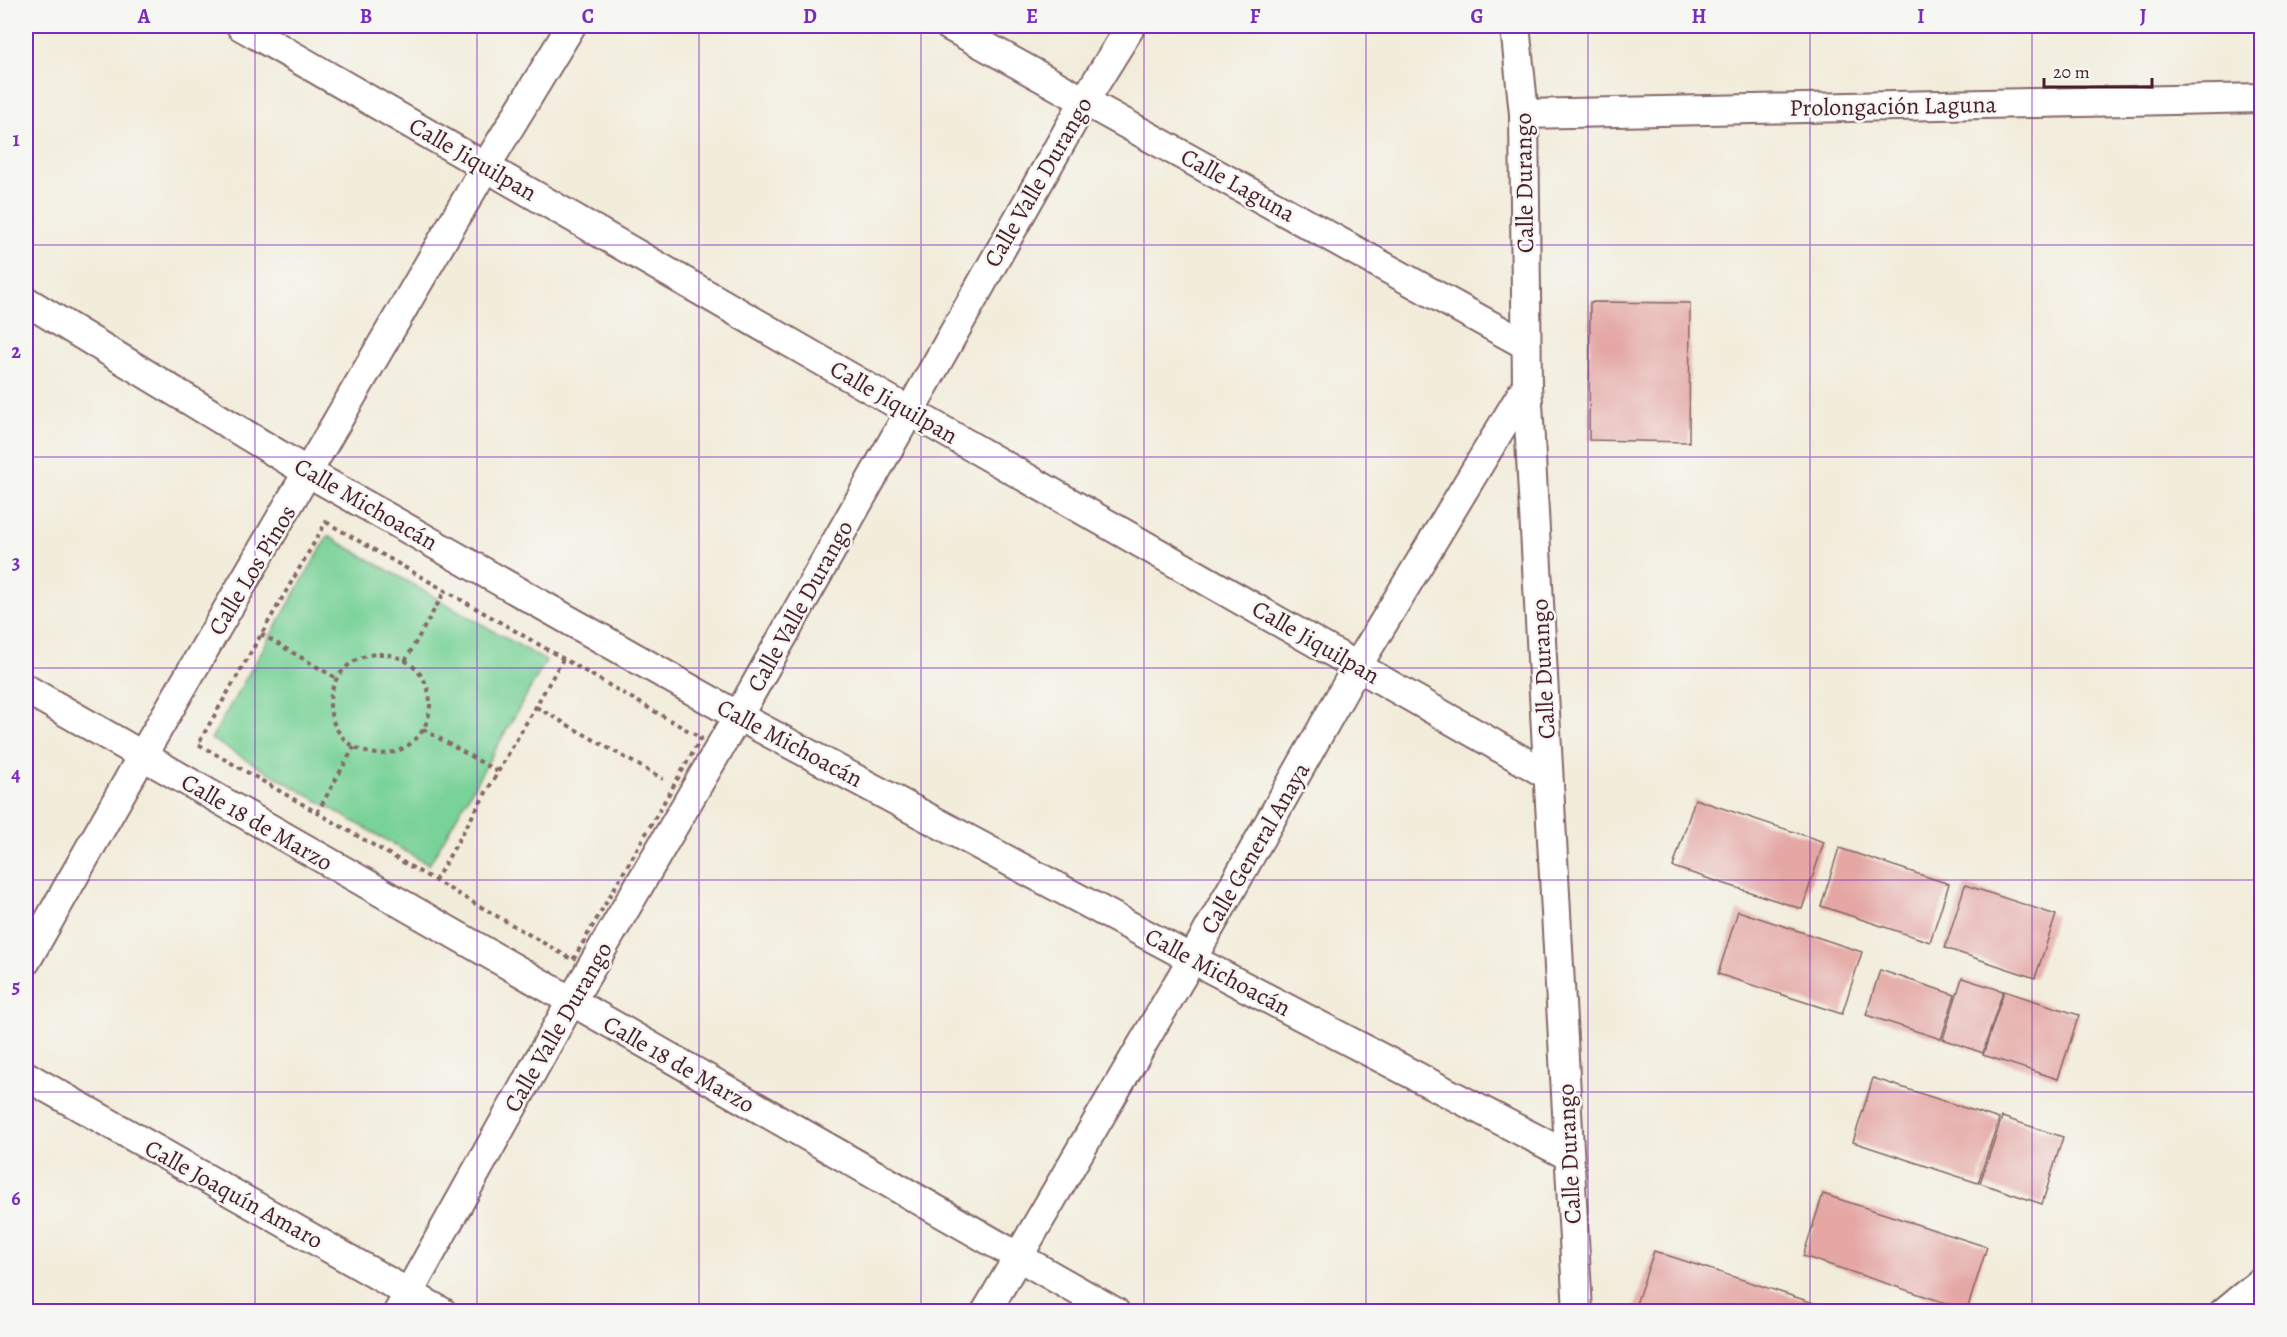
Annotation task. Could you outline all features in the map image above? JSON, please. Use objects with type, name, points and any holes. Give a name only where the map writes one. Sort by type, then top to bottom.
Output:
[{"type":"street","name":"Calle Jiquilpan","points":[[241,26],[909,411],[1548,775]]},
{"type":"street","name":"Calle Los Pinos","points":[[26,961],[142,756],[486,166],[571,26]]},
{"type":"street","name":"Calle Laguna","points":[[949,26],[1526,345]]},
{"type":"street","name":"Calle Valle Durango","points":[[403,1302],[571,1002],[738,716],[1085,100],[1131,26]]},
{"type":"street","name":"Calle Durango","points":[[1515,26],[1524,114],[1527,385],[1569,1156],[1573,1305]]},
{"type":"street","name":"Prolongación Laguna","points":[[1524,114],[2262,98]]},
{"type":"street","name":"Calle Michoacán","points":[[26,301],[309,472],[738,716],[1192,959],[1569,1156]]},
{"type":"street","name":"Calle General Anaya","points":[[986,1311],[1192,959],[1358,665],[1527,385]]},
{"type":"street","name":"Calle 18 de Marzo","points":[[26,689],[1115,1311]]},
{"type":"street","name":"Calle Joaquín Amaro","points":[[26,1076],[403,1302],[442,1311]]},
{"type":"street","points":[[2224,1311],[2262,1281]]},
{"type":"path","points":[[326,522],[701,738],[573,960],[198,744],[261,634],[326,522]]},
{"type":"path","points":[[405,661],[445,591]]},
{"type":"path","points":[[261,634],[336,678]]},
{"type":"path","points":[[375,654],[390,655],[405,661],[417,671],[426,684],[430,699],[429,715],[423,729],[413,741],[385,754],[369,753],[354,747],[342,737],[333,724],[330,708],[331,693],[336,678],[360,657],[375,654]]},
{"type":"path","points":[[435,881],[563,659]]},
{"type":"path","points":[[536,707],[674,785]]},
{"type":"path","points":[[423,729],[498,772]]},
{"type":"path","points":[[317,813],[354,747]]},
{"type":"green space","points":[[328,536],[546,661],[429,865],[211,739]]},
{"type":"building","points":[[1590,302],[1690,303],[1689,442],[1589,440]]},
{"type":"building","points":[[1695,799],[1824,842],[1802,909],[1673,867]]},
{"type":"building","points":[[1839,848],[1949,884],[1930,942],[1821,906]]},
{"type":"building","points":[[1965,885],[2056,915],[2035,978],[1945,948]]},
{"type":"building","points":[[1738,911],[1862,952],[1842,1014],[1718,974]]},
{"type":"building","points":[[1880,970],[1955,995],[1941,1039],[1866,1015]]},
{"type":"building","points":[[1962,978],[2003,991],[1983,1053],[1943,1039]]},
{"type":"building","points":[[2004,991],[2079,1015],[2058,1079],[1983,1055]]},
{"type":"building","points":[[1873,1078],[1999,1119],[1978,1183],[1853,1142]]},
{"type":"building","points":[[2002,1117],[2063,1137],[2042,1204],[1980,1183]]},
{"type":"building","points":[[1823,1194],[1987,1247],[1967,1310],[1803,1256]]},
{"type":"building","points":[[1654,1251],[1826,1307],[1825,1312],[1649,1312],[1635,1307]]}]
